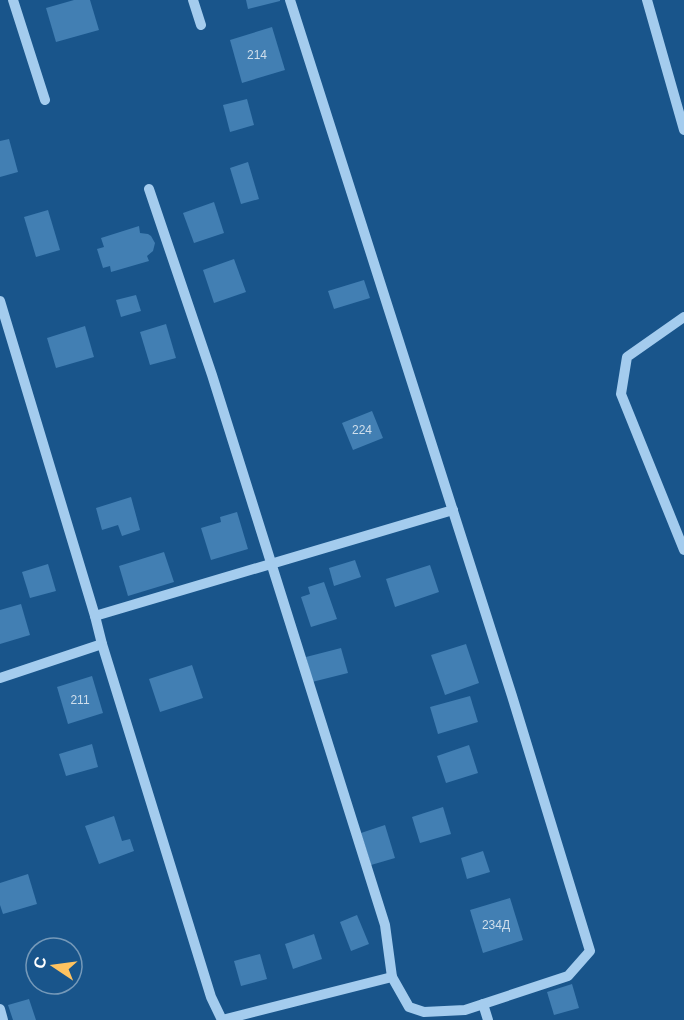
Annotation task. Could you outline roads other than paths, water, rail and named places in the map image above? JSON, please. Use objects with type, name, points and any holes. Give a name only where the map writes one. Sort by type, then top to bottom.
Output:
[{"type":"street","points":[[12,0],[45,100]]},
{"type":"street","points":[[193,0],[201,25]]},
{"type":"street","points":[[149,189],[212,375],[385,925],[392,977],[409,1007],[424,1012],[465,1010],[568,976],[590,951],[453,510],[290,0]]},
{"type":"street","points":[[646,0],[684,129]]},
{"type":"street","points":[[0,301],[102,644],[211,997],[222,1020],[392,977]]},
{"type":"street","points":[[684,317],[627,357],[621,394],[684,550]]},
{"type":"street","points":[[95,616],[453,510]]},
{"type":"street","points":[[0,678],[102,644]]},
{"type":"street","points":[[483,1004],[488,1020]]},
{"type":"street","points":[[0,1009],[3,1020]]}]
